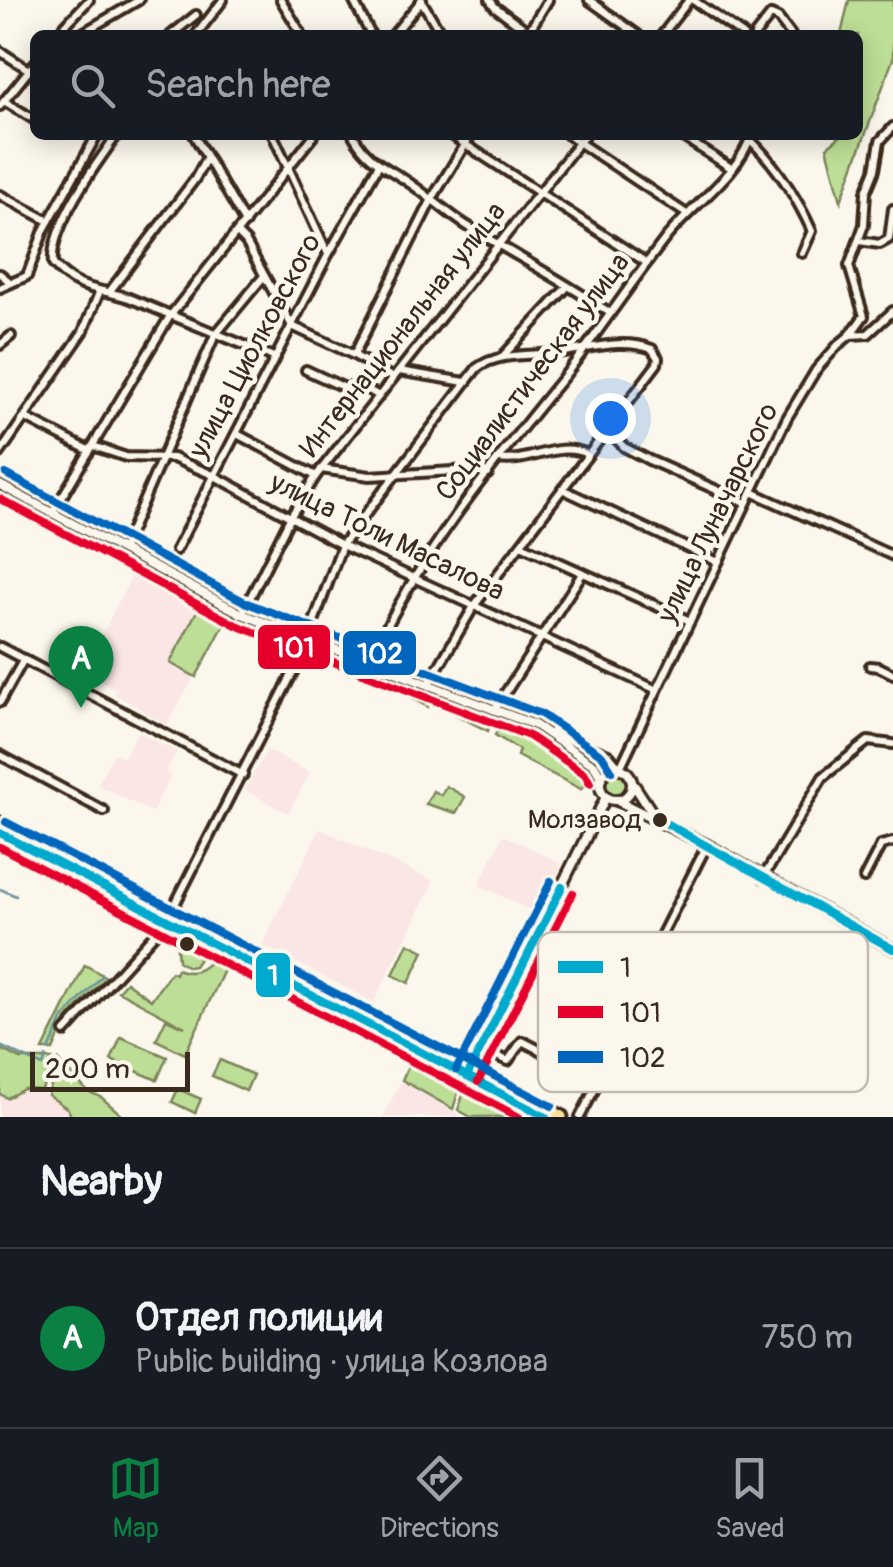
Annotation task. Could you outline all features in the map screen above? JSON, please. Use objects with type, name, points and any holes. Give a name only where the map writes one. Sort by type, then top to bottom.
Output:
[{"type":"highway","points":[[0,824],[169,917]]},
{"type":"highway","points":[[0,833],[561,1117]]},
{"type":"highway","points":[[469,1073],[546,1117]]},
{"type":"street","points":[[88,30],[139,0]]},
{"type":"street","points":[[200,30],[222,0]]},
{"type":"street","points":[[281,0],[299,30]]},
{"type":"street","points":[[353,0],[368,30]]},
{"type":"street","points":[[397,30],[421,0],[439,30]]},
{"type":"street","points":[[490,0],[525,30]]},
{"type":"street","points":[[532,30],[548,0]]},
{"type":"street","points":[[589,0],[631,30]]},
{"type":"street","points":[[666,30],[691,0],[736,30]]},
{"type":"street","points":[[60,30],[86,1]]},
{"type":"street","points":[[177,30],[196,15]]},
{"type":"street","points":[[759,30],[771,15],[787,30]]},
{"type":"street","points":[[0,51],[30,65]]},
{"type":"street","points":[[30,69],[2,104],[30,118]]},
{"type":"street","points":[[850,335],[864,316],[849,266],[866,215],[866,192],[880,141],[893,127]]},
{"type":"street","points":[[0,288],[27,276],[49,221],[94,140]]},
{"type":"street","points":[[113,140],[90,173],[54,243],[53,264],[62,275],[99,293],[110,291],[276,358]]},
{"type":"street","points":[[196,140],[245,223]]},
{"type":"street","points":[[275,140],[328,255]]},
{"type":"street","points":[[53,512],[170,316],[310,140]]},
{"type":"street","points":[[357,140],[378,166],[610,313]]},
{"type":"street","points":[[458,140],[647,263]]},
{"type":"street","points":[[354,355],[432,200],[468,140]]},
{"type":"street","points":[[576,140],[685,213]]},
{"type":"street","points":[[688,140],[732,168]]},
{"type":"street","name":"Социалистическая улица","points":[[370,662],[413,579],[488,474],[685,213],[732,168],[747,140]]},
{"type":"street","points":[[752,140],[780,170],[806,216],[812,231],[802,253]]},
{"type":"street","name":"Интернациональная улица","points":[[242,614],[291,516],[318,472],[579,142]]},
{"type":"street","points":[[110,291],[206,159]]},
{"type":"street","name":"улица Циолковского","points":[[176,550],[378,166]]},
{"type":"street","points":[[0,194],[49,221]]},
{"type":"street","points":[[859,240],[880,244],[888,239],[893,209]]},
{"type":"street","points":[[237,233],[246,242],[292,326],[393,378]]},
{"type":"street","points":[[0,274],[10,282]]},
{"type":"street","points":[[123,548],[215,335],[264,276]]},
{"type":"street","points":[[502,357],[567,287]]},
{"type":"street","points":[[0,454],[83,332],[99,293]]},
{"type":"street","name":"улица Луначарского","points":[[620,768],[746,503],[816,370],[850,335],[868,334],[893,311]]},
{"type":"street","points":[[0,345],[11,336]]},
{"type":"street","points":[[65,1032],[169,917],[309,639],[342,546],[466,382],[485,362],[502,357],[561,353],[584,347],[647,346],[658,358],[656,364],[474,606],[429,683]]},
{"type":"street","points":[[306,370],[346,388],[360,385],[380,396]]},
{"type":"street","points":[[400,371],[466,382]]},
{"type":"street","name":"улица Толи Масалова","points":[[26,418],[92,448],[126,458],[173,458],[213,475],[342,546],[657,690]]},
{"type":"street","points":[[608,429],[624,447],[746,503]]},
{"type":"street","points":[[237,434],[318,472],[370,476],[470,470],[488,474]]},
{"type":"street","points":[[499,459],[521,459],[568,449],[587,454]]},
{"type":"street","points":[[0,484],[242,614],[429,683],[608,756],[628,772],[643,804],[660,820]]},
{"type":"street","points":[[562,489],[718,562]]},
{"type":"street","points":[[752,492],[893,556]]},
{"type":"street","points":[[521,545],[690,620]]},
{"type":"street","points":[[494,709],[582,574]]},
{"type":"street","points":[[0,647],[243,775]]},
{"type":"street","points":[[0,702],[24,660]]},
{"type":"street","points":[[870,666],[893,674]]},
{"type":"street","points":[[535,725],[594,765],[601,777]]},
{"type":"street","points":[[764,878],[830,769],[868,741],[893,744]]},
{"type":"street","points":[[0,755],[104,810]]},
{"type":"street","points":[[620,768],[608,769],[601,777],[600,786],[611,799],[660,820],[862,932]]},
{"type":"street","points":[[540,932],[611,799],[628,794],[632,781]]},
{"type":"street","points":[[864,878],[881,845],[893,842]]},
{"type":"street","points":[[664,932],[707,845]]},
{"type":"street","points":[[469,1073],[538,935]]},
{"type":"street","points":[[868,935],[893,949]]},
{"type":"street","points":[[481,1049],[508,1061],[522,1040],[538,1048]]},
{"type":"street","points":[[580,1117],[593,1092]]},
{"type":"shaded area","points":[[137,566],[229,614],[167,725],[83,671]]},
{"type":"shaded area","points":[[137,732],[177,752],[166,772],[171,775],[152,812],[97,785],[114,753],[124,758]]},
{"type":"shaded area","points":[[267,750],[310,773],[288,813],[245,790]]},
{"type":"shaded area","points":[[320,829],[434,881],[374,1002],[262,945]]},
{"type":"shaded area","points":[[503,835],[562,864],[538,914],[479,885]]},
{"type":"shaded area","points":[[401,1081],[460,1115],[459,1117],[383,1117]]},
{"type":"shaded area","points":[[25,1090],[42,1092],[67,1110],[69,1117],[0,1117],[0,1095],[8,1099]]},
{"type":"green space","points":[[849,0],[893,0],[893,59],[841,201],[827,147],[836,140],[863,140],[863,30],[842,30]]},
{"type":"green space","points":[[197,611],[224,625],[196,677],[170,663]]},
{"type":"green space","points":[[361,667],[431,694],[428,707],[358,671]]},
{"type":"green space","points":[[439,697],[493,718],[488,731],[438,706]]},
{"type":"green space","points":[[502,720],[527,735],[545,740],[591,776],[591,782],[581,789],[517,756],[519,750],[495,735]]},
{"type":"green space","points":[[617,772],[629,784],[617,796],[605,784]]},
{"type":"green space","points":[[446,786],[465,797],[456,813],[426,804],[433,791],[441,795]]},
{"type":"green space","points":[[176,936],[205,950],[194,966],[178,961]]},
{"type":"green space","points":[[408,943],[424,951],[409,983],[393,975]]},
{"type":"green space","points":[[214,957],[222,961],[224,970],[185,1054],[156,1040],[166,1019],[185,1027],[118,991],[126,982],[151,1000],[171,972],[197,970]]},
{"type":"green space","points":[[85,965],[106,977],[66,1020],[53,1050],[43,1050]]},
{"type":"green space","points":[[121,1037],[167,1057],[157,1080],[111,1060]]},
{"type":"green space","points":[[0,1049],[21,1059],[52,1059],[42,1090],[24,1089],[7,1098],[0,1094]]},
{"type":"green space","points":[[59,1060],[87,1091],[101,1097],[124,1117],[71,1117],[68,1109],[48,1095]]},
{"type":"green space","points":[[220,1060],[253,1075],[246,1091],[212,1076]]},
{"type":"green space","points":[[410,1062],[459,1089],[453,1109],[402,1080]]},
{"type":"green space","points":[[178,1089],[201,1099],[195,1113],[172,1102]]},
{"type":"green space","points":[[465,1089],[517,1117],[471,1117],[458,1110]]},
{"type":"waterway","points":[[0,889],[16,896]]},
{"type":"waterway","points":[[49,1050],[63,1018],[102,976]]},
{"type":"waterway","points":[[0,1046],[43,1066],[46,1057]]},
{"type":"transit line","name":"102","points":[[6,474],[247,603],[541,714],[602,755],[612,771]]},
{"type":"transit line","name":"101","points":[[0,499],[236,625],[529,736],[585,774],[590,783]]},
{"type":"transit line","name":"1","points":[[660,820],[862,932]]},
{"type":"transit line","name":"102","points":[[6,822],[552,1106]]},
{"type":"transit line","name":"1","points":[[0,833],[546,1117]]},
{"type":"transit line","name":"101","points":[[0,847],[519,1117]]},
{"type":"transit line","name":"102","points":[[456,1070],[551,881]]},
{"type":"transit line","name":"1","points":[[539,932],[562,887]]},
{"type":"transit line","name":"101","points":[[553,932],[573,893]]},
{"type":"transit line","name":"1","points":[[467,1076],[538,935]]},
{"type":"transit line","name":"1","points":[[868,935],[893,949]]},
{"type":"transit line","name":"101","points":[[478,1082],[538,963]]},
{"type":"place","name":"Отдел полиции","points":[[81,708]]},
{"type":"place","name":"Молзавод","points":[[660,820]]}]
